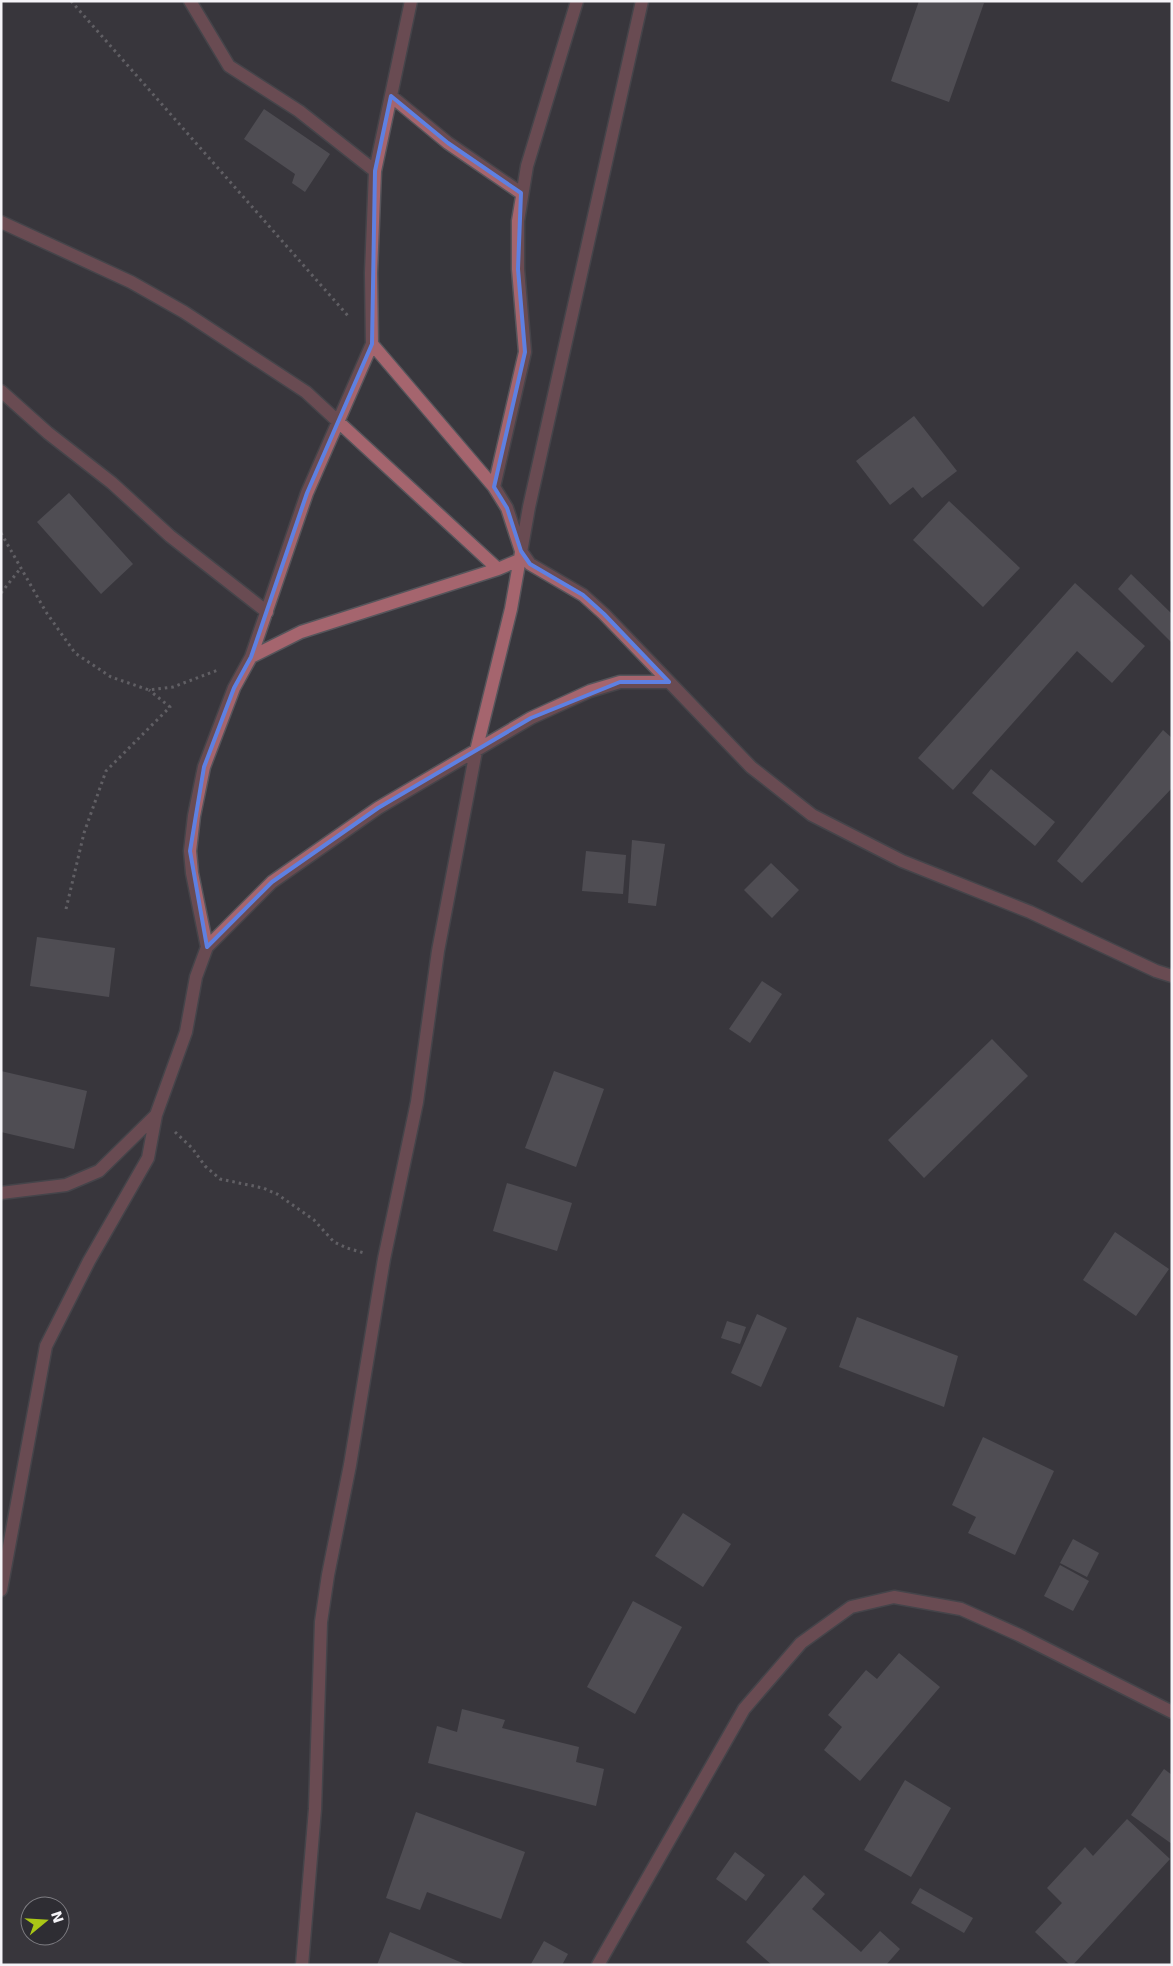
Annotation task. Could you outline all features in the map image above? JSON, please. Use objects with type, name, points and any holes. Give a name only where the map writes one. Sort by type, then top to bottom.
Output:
[{"type":"street","points":[[190,1],[229,66],[299,111],[375,171]]},
{"type":"street","points":[[207,947],[192,873],[190,851],[194,816],[204,767],[234,688],[251,657],[307,494],[372,344],[371,273],[375,171],[411,1]]},
{"type":"street","points":[[494,487],[525,352],[518,269],[518,221],[521,193],[527,166],[577,1]]},
{"type":"street","points":[[302,1965],[315,1808],[321,1622],[384,1259],[417,1102],[438,951],[476,750],[510,609],[642,1]]},
{"type":"street","points":[[391,96],[448,144],[521,193]]},
{"type":"street","points":[[1,222],[131,282],[184,312],[306,392],[498,569]]},
{"type":"street","points":[[372,344],[494,487],[507,508],[520,556],[582,595],[604,614],[751,767],[812,815],[902,861],[1030,912],[1172,976]]},
{"type":"street","points":[[1,391],[48,433],[112,483],[170,536],[267,612]]},
{"type":"street","points":[[251,657],[301,632],[498,569],[520,556]]},
{"type":"street","points":[[1,1590],[46,1346],[89,1260],[148,1158],[156,1115],[186,1032],[196,977],[207,947],[272,882],[378,808],[531,718],[590,692],[620,682],[668,682]]},
{"type":"street","points":[[1,1193],[66,1185],[99,1171],[156,1115]]},
{"type":"street","points":[[598,1965],[744,1708],[801,1642],[851,1607],[894,1597],[961,1609],[1019,1635],[1172,1712]]},
{"type":"path","points":[[71,1],[372,344]]},
{"type":"path","points":[[1,533],[46,612],[76,653],[110,678],[149,690],[170,707],[106,771],[84,833],[66,909]]},
{"type":"path","points":[[1,593],[20,569]]},
{"type":"path","points":[[149,690],[173,687],[251,657]]},
{"type":"path","points":[[156,1115],[192,1148],[205,1166],[220,1179],[263,1188],[277,1194],[314,1220],[334,1242],[384,1259]]},
{"type":"highlighted area","points":[[391,96],[448,143],[521,193],[518,269],[525,352],[494,487],[507,508],[521,551],[530,564],[583,595],[604,614],[669,682],[620,682],[531,718],[378,808],[272,882],[207,947],[190,851],[204,767],[234,688],[251,657],[307,493],[372,344],[375,171]]},
{"type":"building","points":[[919,1],[984,3],[949,102],[891,81]]},
{"type":"building","points":[[264,109],[330,154],[305,192],[292,183],[295,174],[244,139]]},
{"type":"building","points":[[914,416],[957,471],[922,498],[913,487],[890,505],[856,461]]},
{"type":"building","points":[[69,493],[133,564],[101,594],[37,522]]},
{"type":"building","points":[[949,501],[1020,568],[983,607],[913,540]]},
{"type":"building","points":[[1131,574],[1172,614],[1172,643],[1118,589]]},
{"type":"building","points":[[1075,583],[1145,646],[1112,683],[1077,651],[953,790],[918,758]]},
{"type":"building","points":[[1163,730],[1172,738],[1172,788],[1082,883],[1057,861]]},
{"type":"building","points":[[991,769],[1055,822],[1035,846],[972,793]]},
{"type":"building","points":[[632,840],[665,844],[656,906],[628,903]]},
{"type":"building","points":[[586,851],[626,855],[623,894],[582,891]]},
{"type":"building","points":[[771,863],[799,890],[772,918],[744,890]]},
{"type":"building","points":[[37,937],[115,948],[109,997],[30,986]]},
{"type":"building","points":[[762,981],[782,994],[750,1043],[729,1029]]},
{"type":"building","points":[[992,1039],[1028,1076],[924,1178],[888,1140]]},
{"type":"building","points":[[1,1071],[87,1091],[74,1149],[1,1132]]},
{"type":"building","points":[[554,1071],[604,1089],[576,1167],[525,1148]]},
{"type":"building","points":[[507,1183],[572,1203],[557,1251],[493,1231]]},
{"type":"building","points":[[1115,1232],[1169,1269],[1136,1316],[1083,1280]]},
{"type":"building","points":[[757,1314],[787,1328],[761,1387],[731,1373]]},
{"type":"building","points":[[857,1317],[958,1356],[944,1407],[839,1367]]},
{"type":"building","points":[[727,1321],[746,1327],[740,1344],[721,1338]]},
{"type":"building","points":[[983,1437],[1054,1471],[1015,1555],[968,1533],[976,1517],[952,1505]]},
{"type":"building","points":[[683,1513],[731,1544],[703,1587],[655,1556]]},
{"type":"building","points":[[1073,1539],[1099,1553],[1087,1577],[1060,1563]]},
{"type":"building","points":[[1060,1565],[1089,1581],[1073,1611],[1044,1596]]},
{"type":"building","points":[[633,1601],[682,1627],[635,1714],[587,1687]]},
{"type":"building","points":[[899,1653],[940,1687],[860,1781],[824,1750],[842,1727],[828,1715],[866,1670],[877,1679]]},
{"type":"building","points":[[462,1709],[505,1720],[502,1728],[579,1747],[576,1762],[604,1769],[596,1806],[428,1763],[437,1726],[457,1732]]},
{"type":"building","points":[[1164,1769],[1172,1775],[1172,1844],[1131,1815]]},
{"type":"building","points":[[905,1780],[951,1808],[911,1877],[864,1850]]},
{"type":"building","points":[[416,1812],[525,1852],[501,1919],[427,1892],[420,1910],[386,1898]]},
{"type":"building","points":[[1127,1819],[1170,1859],[1073,1965],[1070,1965],[1035,1932],[1062,1903],[1047,1888],[1085,1847],[1093,1856]]},
{"type":"building","points":[[735,1852],[765,1875],[746,1901],[716,1879]]},
{"type":"building","points":[[804,1875],[825,1894],[812,1909],[861,1952],[880,1931],[900,1949],[886,1965],[772,1965],[746,1942]]},
{"type":"building","points":[[920,1888],[973,1918],[964,1933],[911,1903]]},
{"type":"building","points":[[390,1932],[467,1965],[377,1965]]},
{"type":"building","points":[[544,1941],[568,1954],[562,1965],[531,1964]]}]
